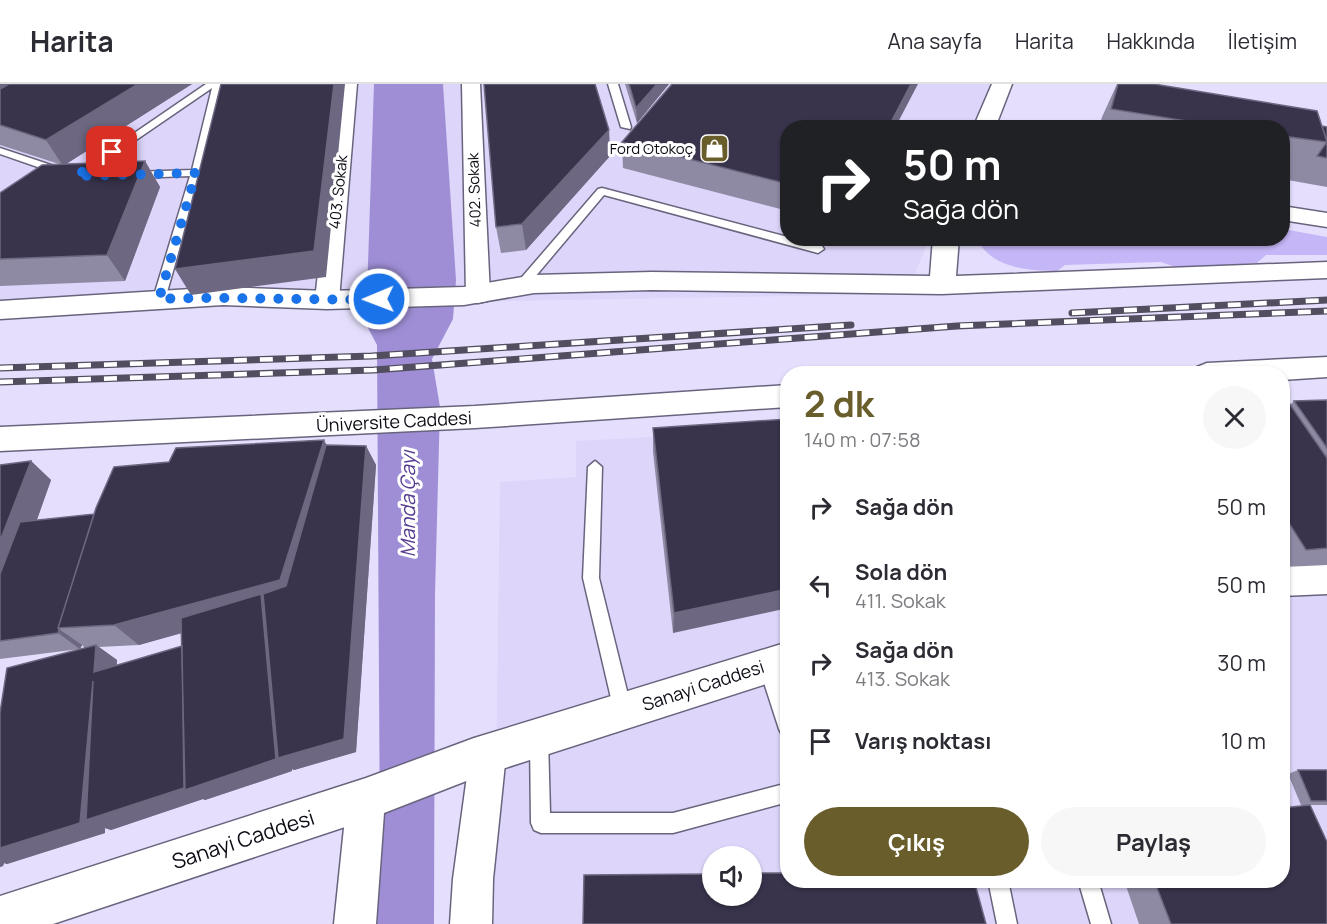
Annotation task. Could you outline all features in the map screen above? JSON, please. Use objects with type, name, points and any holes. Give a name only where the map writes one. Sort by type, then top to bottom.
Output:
[{"type":"main road","points":[[987,120],[1002,84]]},
{"type":"main road","points":[[942,285],[945,246]]},
{"type":"main road","points":[[0,310],[223,296],[327,300],[471,296],[534,284],[652,281],[942,285],[1327,270]]},
{"type":"main road","points":[[1290,370],[1327,368]]},
{"type":"main road","name":"Üniversite Caddesi","points":[[0,439],[475,417],[780,397]]},
{"type":"main road","points":[[1290,581],[1327,579]]},
{"type":"main road","name":"Sanayi Caddesi","points":[[0,919],[374,796],[481,756],[777,662]]},
{"type":"street","name":"403. Sokak","points":[[327,300],[348,84]]},
{"type":"street","name":"402. Sokak","points":[[471,84],[471,296]]},
{"type":"street","points":[[1290,214],[1327,220]]},
{"type":"street","points":[[471,924],[481,756]]},
{"type":"street","points":[[355,924],[374,796]]},
{"type":"lane","points":[[71,179],[212,84]]},
{"type":"lane","points":[[159,299],[196,173],[218,84]]},
{"type":"lane","points":[[613,84],[626,127]]},
{"type":"lane","points":[[0,151],[71,179],[98,176]]},
{"type":"lane","points":[[120,175],[196,173]]},
{"type":"lane","points":[[520,287],[602,191],[780,239]]},
{"type":"lane","points":[[807,246],[818,249]]},
{"type":"lane","points":[[595,467],[591,578],[623,711]]},
{"type":"lane","points":[[777,662],[780,680]]},
{"type":"lane","points":[[539,738],[541,823],[673,824],[780,794]]},
{"type":"lane","points":[[1000,888],[1007,924]]},
{"type":"lane","points":[[1090,888],[1101,924]]},
{"type":"shaded area","points":[[0,84],[993,84],[978,120],[780,120],[780,246],[926,246],[907,294],[0,310]]},
{"type":"shaded area","points":[[1290,230],[1327,237],[1327,255],[1266,255],[1257,263],[1178,268],[1161,262],[1065,265],[1057,271],[1023,269],[1001,262],[981,246],[1290,246]]},
{"type":"shaded area","points":[[1327,401],[1327,924],[494,924],[500,482],[576,477],[576,441],[780,430],[780,888],[1290,888],[1290,403]]},
{"type":"water","name":"Manda Çayı","points":[[374,84],[443,84],[456,280],[453,319],[432,359],[440,407],[435,594],[434,924],[377,924],[380,851],[377,345],[366,324]]},
{"type":"building","points":[[9,84],[138,84],[46,140],[0,125],[0,89]]},
{"type":"building","points":[[221,84],[334,84],[314,251],[175,269]]},
{"type":"building","points":[[484,84],[595,84],[609,130],[522,224],[496,227]]},
{"type":"building","points":[[629,84],[657,84],[636,108]]},
{"type":"building","name":"Ford Otokoç","points":[[672,84],[911,84],[892,120],[780,120],[780,182],[622,142]]},
{"type":"building","points":[[1118,84],[1154,84],[1317,111],[1327,142],[1290,137],[1290,120],[1180,120],[1111,109]]},
{"type":"building","points":[[1322,126],[1327,127],[1327,142]]},
{"type":"building","points":[[1327,142],[1327,158],[1317,156]]},
{"type":"building","points":[[145,161],[107,255],[0,259],[0,193],[42,165]]},
{"type":"building","points":[[1327,400],[1327,448],[1294,401]]},
{"type":"building","points":[[1290,404],[1327,458],[1327,548],[1306,550],[1290,525]]},
{"type":"building","points":[[780,420],[780,591],[674,613],[653,428]]},
{"type":"building","points":[[324,440],[280,580],[114,625],[58,628],[96,508],[114,467],[169,462],[176,448]]},
{"type":"building","points":[[326,445],[366,446],[344,739],[278,758],[263,594],[286,586]]},
{"type":"building","points":[[31,461],[0,541],[0,465]]},
{"type":"building","points":[[94,514],[58,633],[0,641],[0,574],[20,522]]},
{"type":"building","points":[[261,594],[276,759],[185,790],[181,618]]},
{"type":"building","points":[[96,645],[94,672],[182,646],[184,788],[86,820],[93,681],[80,823],[0,848],[0,713],[7,668]]},
{"type":"building","points":[[1298,770],[1327,770],[1327,801],[1311,801]]},
{"type":"building","points":[[1310,805],[1327,842],[1327,924],[1171,924],[1157,888],[1290,888],[1290,807]]},
{"type":"building","points":[[762,873],[780,873],[780,888],[976,888],[986,924],[583,924],[584,875],[702,874],[702,906],[762,906]]},
{"type":"railway","points":[[1072,313],[1327,300]]},
{"type":"railway","points":[[0,382],[374,370],[957,326],[1327,311]]},
{"type":"railway","points":[[0,368],[372,356],[851,325]]},
{"type":"place","name":"Ford Otokoç","points":[[714,148]]},
{"type":"route","points":[[112,152],[76,176],[196,173],[159,299],[223,296],[327,300],[379,299]]}]
